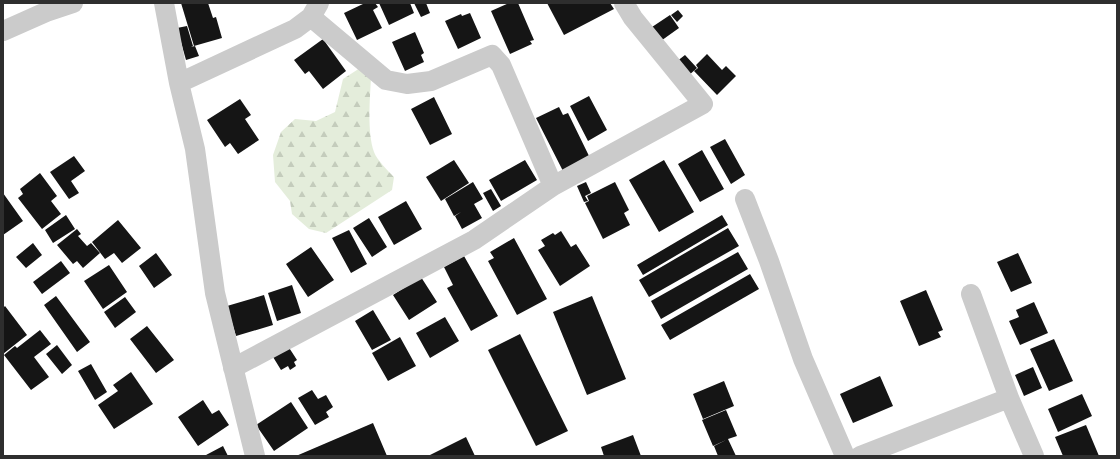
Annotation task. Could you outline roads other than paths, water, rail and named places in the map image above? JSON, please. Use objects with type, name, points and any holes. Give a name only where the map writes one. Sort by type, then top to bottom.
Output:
[{"type":"street","points":[[3,31],[46,12],[73,3]]},
{"type":"street","points":[[164,3],[179,83],[195,149],[215,293],[255,456]]},
{"type":"street","points":[[233,368],[474,240],[553,186],[703,104],[633,18],[624,3]]},
{"type":"street","points":[[179,83],[295,29],[315,10],[386,80],[407,84],[431,81],[492,55],[501,65],[553,186]]},
{"type":"street","points":[[745,199],[769,261],[802,359],[845,456]]},
{"type":"street","points":[[971,294],[1009,398],[1034,456]]},
{"type":"street","points":[[860,456],[1009,398]]}]
